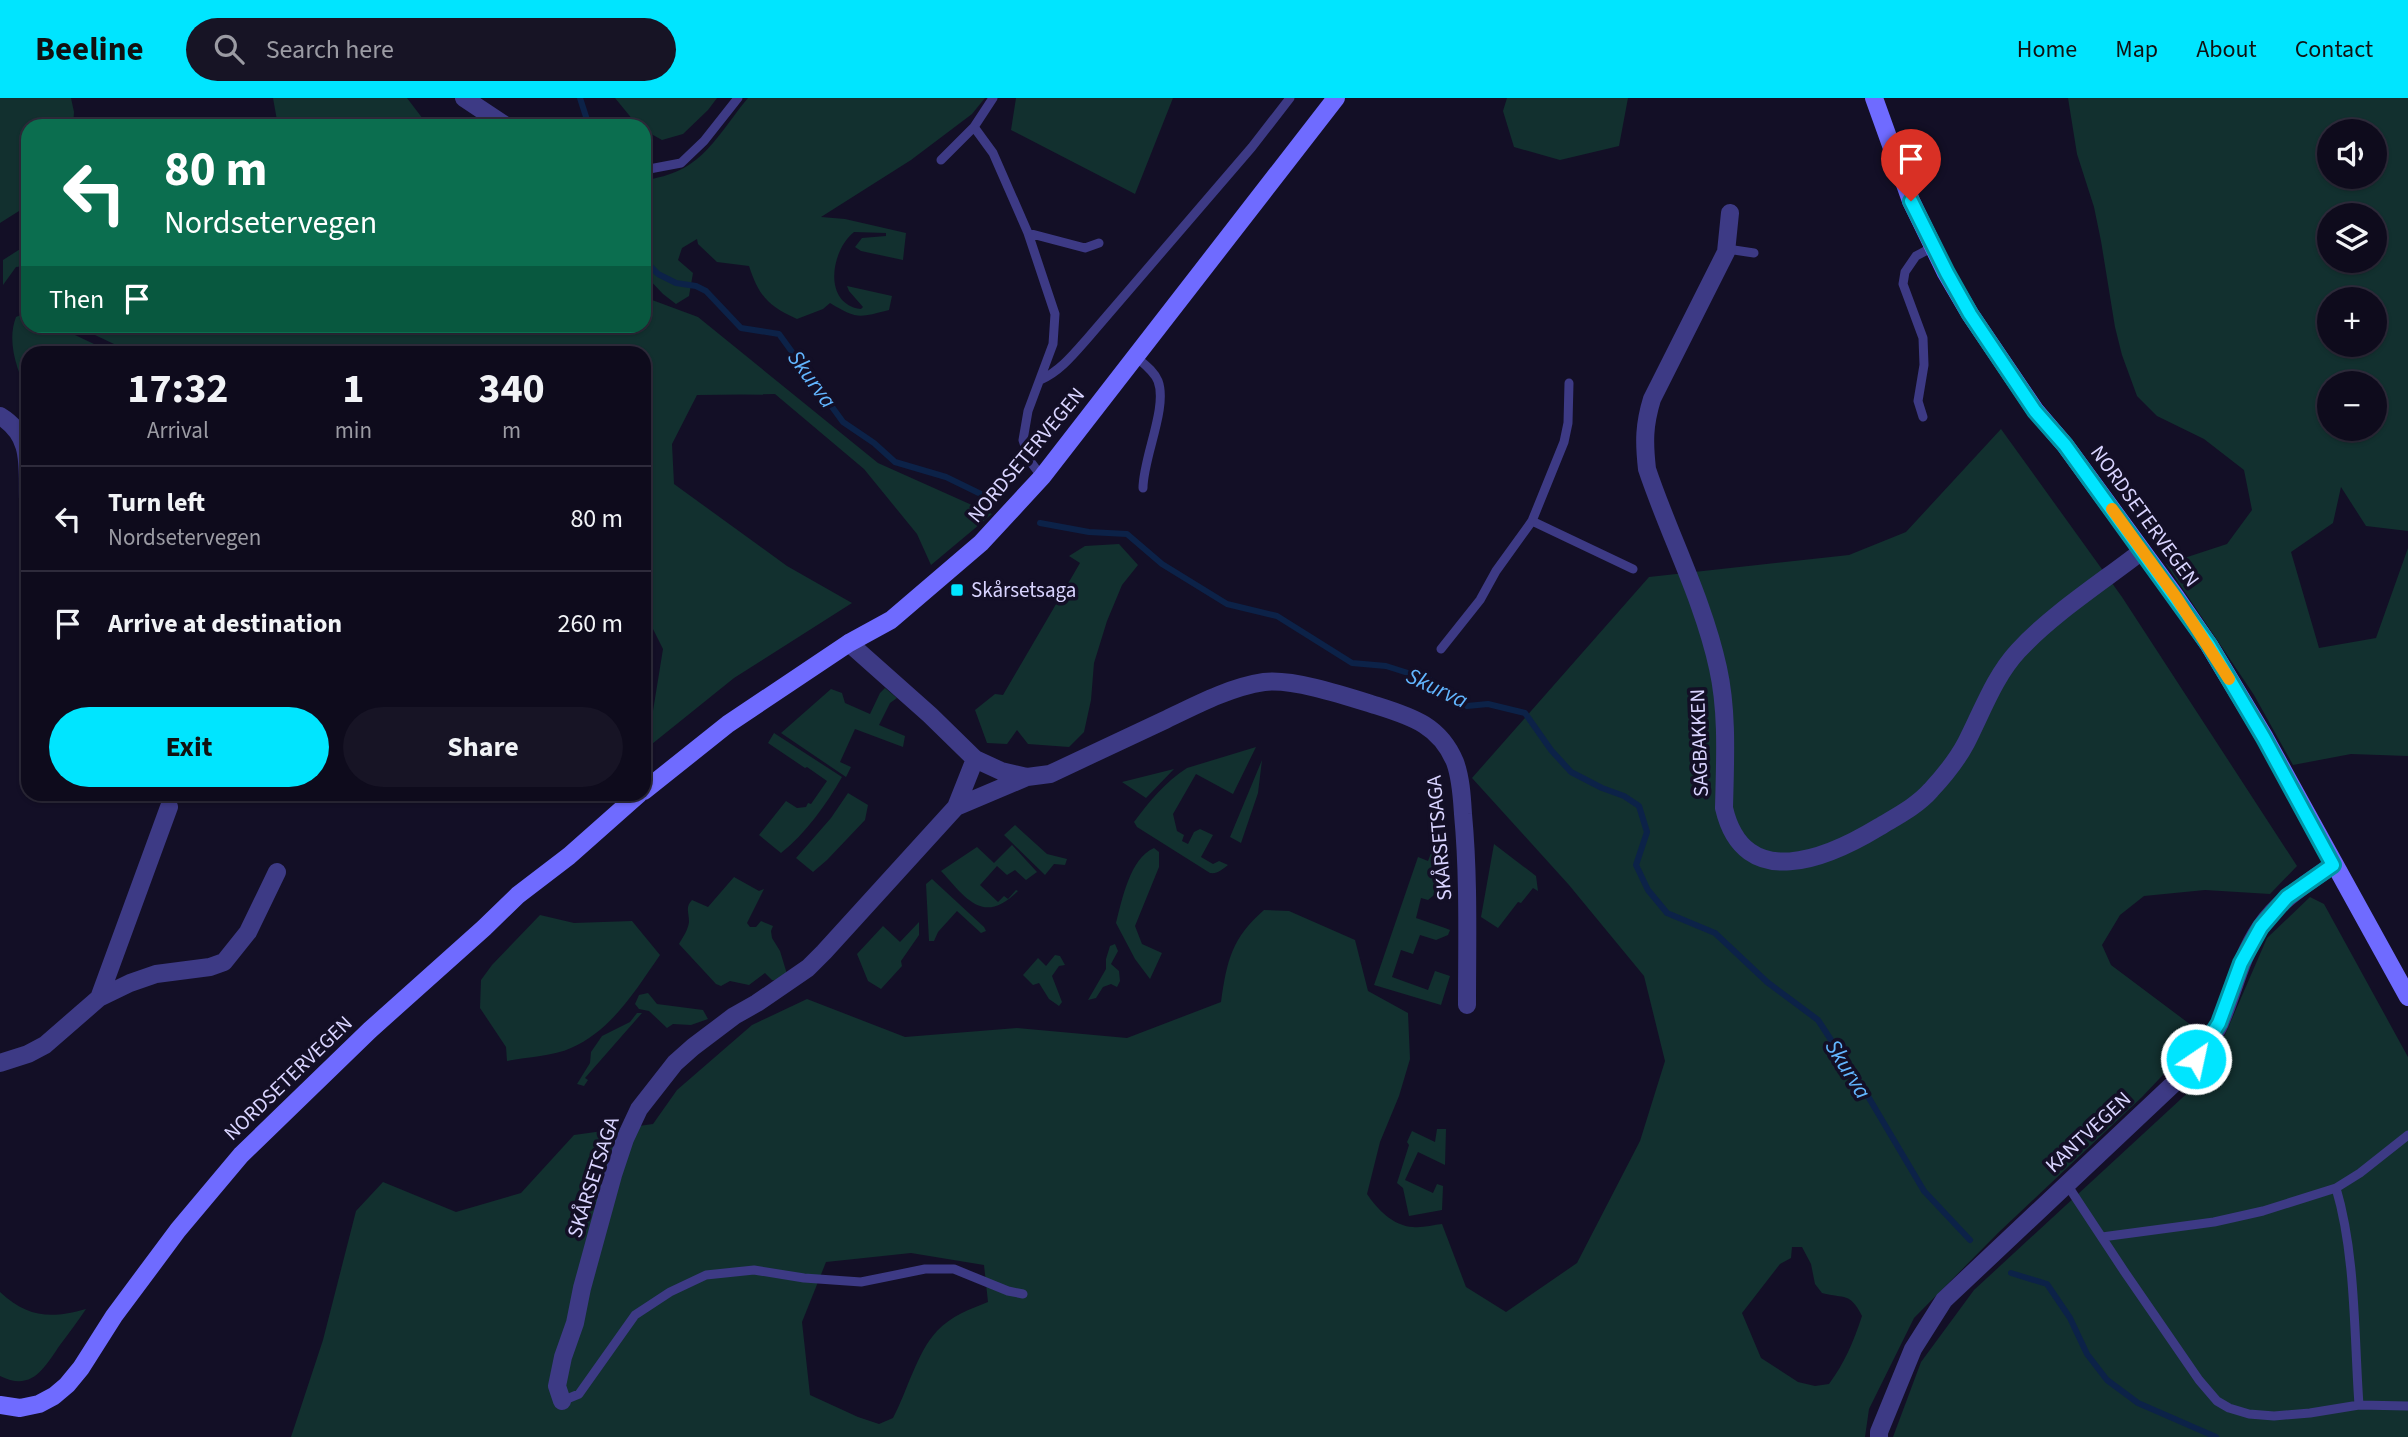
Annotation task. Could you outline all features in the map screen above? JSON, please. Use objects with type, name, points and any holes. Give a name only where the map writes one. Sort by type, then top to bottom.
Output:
[{"type":"main road","name":"NORDSETERVEGEN","points":[[651,785],[728,724],[849,643],[891,620],[952,569],[1002,521],[1042,477],[1336,98]]},
{"type":"main road","name":"NORDSETERVEGEN","points":[[1874,98],[1911,201],[1970,314],[2035,411],[2065,445],[2176,597],[2227,675],[2408,997]]},
{"type":"main road","name":"NORDSETERVEGEN","points":[[0,1405],[20,1408],[39,1404],[62,1390],[81,1368],[114,1317],[178,1230],[241,1155],[370,1030],[518,895],[569,856],[631,801]]},
{"type":"street","points":[[464,98],[496,119]]},
{"type":"street","name":"SAGBAKKEN","points":[[1730,213],[1726,252],[1652,399],[1645,421],[1644,442],[1647,469],[1707,625],[1718,669],[1723,704],[1724,808],[1727,820],[1745,847],[1762,859],[1773,862],[1807,860],[1836,850],[1916,804],[1930,791],[1964,746],[2007,663],[2035,634],[2142,551]]},
{"type":"street","points":[[0,415],[21,435]]},
{"type":"street","name":"SKÅRSETSAGA","points":[[849,643],[975,759],[1002,771],[1027,777]]},
{"type":"street","name":"SKÅRSETSAGA","points":[[956,807],[1027,777],[1050,774],[1192,707],[1232,691],[1265,682],[1291,684],[1360,700],[1396,712],[1429,726],[1446,743],[1457,765],[1467,878],[1467,1005]]},
{"type":"street","name":"SKÅRSETSAGA","points":[[562,1401],[557,1386],[563,1357],[575,1323],[613,1175],[639,1109],[675,1063],[693,1047],[734,1016],[808,968],[956,807],[975,759]]},
{"type":"street","points":[[99,998],[169,807]]},
{"type":"street","name":"KANTVEGEN","points":[[1876,1435],[1913,1349],[1944,1300],[2186,1072],[2219,1023],[2241,963],[2261,927],[2287,897],[2333,865]]},
{"type":"street","points":[[0,1063],[45,1045],[99,998],[130,983],[156,974],[210,967],[224,962],[248,932],[276,872]]},
{"type":"lane","points":[[651,169],[681,163],[704,141],[738,98]]},
{"type":"lane","points":[[941,160],[974,127],[993,98]]},
{"type":"lane","points":[[1040,380],[1066,362],[1087,340],[1290,98]]},
{"type":"lane","points":[[974,127],[993,153],[1028,233],[1055,313],[1053,344],[1028,411],[1023,440],[1030,461],[1042,477]]},
{"type":"lane","points":[[1028,233],[1085,248],[1099,243]]},
{"type":"lane","points":[[1923,418],[1918,401],[1924,365],[1923,338],[1903,284],[1905,272],[1916,256],[1933,247]]},
{"type":"lane","points":[[1726,252],[1734,250],[1754,253]]},
{"type":"lane","points":[[1136,357],[1157,379],[1161,394],[1143,470],[1143,488]]},
{"type":"lane","points":[[1441,649],[1480,600],[1496,571],[1532,521],[1564,442],[1568,424],[1569,383]]},
{"type":"lane","points":[[1532,521],[1633,569]]},
{"type":"lane","points":[[2102,1237],[2214,1222],[2263,1211],[2336,1188],[2360,1174],[2408,1135]]},
{"type":"lane","points":[[2066,1183],[2199,1380],[2217,1401],[2249,1414],[2274,1416],[2359,1405],[2408,1406]]},
{"type":"lane","points":[[2336,1188],[2343,1212],[2348,1250],[2359,1405]]},
{"type":"lane","points":[[562,1401],[579,1394],[635,1315],[670,1292],[706,1275],[754,1270],[804,1278],[861,1282],[925,1269],[954,1269],[1008,1291],[1023,1294]]},
{"type":"green space","points":[[0,98],[71,98],[74,119],[21,119],[21,209],[0,223]]},
{"type":"green space","points":[[273,98],[407,98],[423,119],[277,119]]},
{"type":"green space","points":[[615,98],[717,98],[683,134],[662,140],[651,134],[651,119],[632,119]]},
{"type":"green space","points":[[748,98],[985,98],[972,114],[911,160],[821,217],[845,219],[906,233],[903,260],[861,251],[855,247],[862,238],[886,236],[886,233],[854,232],[840,251],[834,275],[836,287],[840,297],[849,305],[861,309],[863,307],[847,286],[892,296],[889,310],[870,315],[858,316],[830,303],[823,309],[797,319],[766,299],[749,266],[717,262],[698,244],[697,239],[682,248],[678,260],[693,273],[689,296],[676,304],[651,281],[651,179],[680,170],[705,152]]},
{"type":"green space","points":[[1016,98],[1173,98],[1135,194],[1011,130]]},
{"type":"green space","points":[[1507,98],[1628,98],[1619,146],[1560,160],[1514,147],[1503,111]]},
{"type":"green space","points":[[2068,98],[2408,98],[2408,531],[2366,526],[2341,487],[2333,523],[2291,552],[2319,648],[2376,638],[2408,548],[2408,756],[2351,754],[2293,765],[2254,695],[2166,564],[2227,544],[2252,510],[2244,470],[2204,439],[2157,416],[2137,396],[2115,327],[2094,207],[2077,154]]},
{"type":"green space","points":[[21,248],[21,266],[16,267],[3,285],[3,260]]},
{"type":"green space","points":[[651,300],[698,317],[878,463],[992,514],[931,565],[917,534],[864,469],[775,394],[697,395],[672,444],[674,484],[787,566],[852,603],[734,678],[651,745],[651,723],[663,649],[651,625],[651,346],[118,346],[91,333],[651,333]]},
{"type":"green space","points":[[21,315],[21,333],[71,333],[98,346],[21,346],[21,377],[12,337],[16,317]]},
{"type":"green space","points":[[2001,429],[2122,597],[2297,866],[2270,894],[2205,890],[2144,896],[2120,915],[2102,945],[2111,965],[2199,1031],[2195,1041],[2142,1097],[1998,1233],[1914,1318],[1869,1409],[1865,1437],[291,1437],[323,1340],[356,1211],[383,1182],[456,1212],[521,1193],[574,1135],[653,1124],[677,1090],[752,1025],[807,999],[905,1037],[1017,1028],[1127,1038],[1221,1002],[1229,962],[1238,940],[1264,910],[1289,911],[1355,940],[1368,991],[1408,1013],[1410,1059],[1399,1096],[1380,1142],[1367,1194],[1381,1211],[1399,1224],[1416,1227],[1442,1224],[1466,1287],[1506,1312],[1577,1263],[1640,1141],[1665,1061],[1644,976],[1569,885],[1472,778],[1649,577],[1849,555],[1906,532]],"holes":[[[1792,1247],[1802,1247],[1811,1264],[1815,1284],[1822,1293],[1850,1300],[1862,1316],[1848,1352],[1829,1384],[1815,1386],[1798,1382],[1761,1358],[1742,1313],[1780,1264],[1791,1258]],[[911,1253],[984,1265],[988,1302],[955,1317],[937,1331],[918,1361],[893,1418],[879,1424],[810,1395],[802,1322],[826,1262]]]},
{"type":"green space","points":[[1119,544],[1138,565],[1122,585],[1107,621],[1094,663],[1091,700],[1084,732],[1069,747],[1028,744],[1017,730],[1007,744],[987,743],[975,710],[995,694],[1003,695],[1080,563],[1069,556],[1085,546]]},
{"type":"green space","points":[[885,688],[897,698],[890,703],[879,725],[905,736],[903,747],[855,729],[840,762],[851,767],[846,777],[781,733],[831,689],[842,693],[845,703],[870,714]]},
{"type":"green space","points":[[774,733],[842,777],[815,818],[781,853],[759,835],[786,801],[797,808],[806,807],[827,781],[768,743]]},
{"type":"green space","points":[[1256,747],[1233,794],[1196,774],[1173,814],[1177,831],[1184,835],[1182,841],[1188,844],[1194,832],[1200,829],[1213,835],[1201,857],[1213,864],[1219,861],[1228,865],[1221,870],[1210,873],[1137,827],[1134,822],[1152,800],[1187,768]]},
{"type":"green space","points":[[1262,760],[1258,793],[1241,843],[1230,837]]},
{"type":"green space","points":[[1174,769],[1146,798],[1122,782]]},
{"type":"green space","points":[[848,793],[868,805],[865,820],[813,872],[796,858],[831,818]]},
{"type":"green space","points":[[1015,825],[1047,854],[1067,859],[1065,865],[1054,864],[1045,875],[1004,835]]},
{"type":"green space","points":[[1435,843],[1440,847],[1441,858],[1448,858],[1451,891],[1440,890],[1428,900],[1421,898],[1416,918],[1450,930],[1448,935],[1436,940],[1420,935],[1413,954],[1401,950],[1392,977],[1428,990],[1435,971],[1450,976],[1441,1005],[1374,985],[1418,857],[1428,861]]},
{"type":"green space","points":[[1494,844],[1536,876],[1538,891],[1533,888],[1498,928],[1481,917]]},
{"type":"green space","points":[[1012,845],[1037,872],[1026,880],[1015,870],[1007,875],[997,866],[980,885],[998,902],[1004,896],[1008,899],[1018,891],[1006,901],[995,906],[976,904],[941,871],[977,847],[994,863]]},
{"type":"green space","points":[[1154,848],[1159,852],[1159,867],[1135,926],[1142,944],[1162,953],[1150,979],[1135,959],[1116,923],[1133,870],[1146,853]]},
{"type":"green space","points":[[734,877],[759,891],[764,889],[747,923],[750,927],[756,927],[761,921],[773,926],[772,938],[780,951],[787,974],[777,981],[765,973],[749,985],[730,981],[721,986],[716,984],[679,944],[689,922],[688,907],[692,900],[708,907]]},
{"type":"green space","points":[[932,879],[986,931],[981,933],[957,911],[938,932],[934,941],[929,941],[926,884]]},
{"type":"green space","points":[[2310,897],[2324,904],[2408,1057],[2408,1437],[1893,1437],[1921,1362],[1974,1290],[2208,1074],[2267,938]]},
{"type":"green space","points":[[540,915],[574,923],[632,921],[660,955],[622,1008],[599,1031],[571,1048],[556,1053],[507,1061],[506,1047],[480,1008],[481,980]]},
{"type":"green space","points":[[919,922],[919,935],[901,961],[902,966],[881,989],[868,981],[857,954],[883,926],[900,942]]},
{"type":"green space","points":[[1115,944],[1118,951],[1111,964],[1119,971],[1120,981],[1117,987],[1111,984],[1103,987],[1096,998],[1088,1000],[1106,969],[1110,946]]},
{"type":"green space","points":[[1055,955],[1060,956],[1065,965],[1059,966],[1052,976],[1062,1002],[1059,1006],[1049,999],[1039,983],[1033,985],[1023,975],[1038,958],[1046,966]]},
{"type":"green space","points":[[648,993],[657,1004],[703,1010],[708,1019],[691,1025],[673,1024],[667,1028],[649,1011],[639,1009],[635,1004],[639,995]]},
{"type":"green space","points":[[637,1013],[642,1013],[585,1078],[588,1080],[584,1086],[577,1084],[590,1063],[591,1052],[602,1036],[630,1022]]},
{"type":"green space","points":[[1437,1129],[1446,1129],[1445,1165],[1418,1152],[1405,1180],[1433,1193],[1437,1184],[1443,1186],[1442,1210],[1409,1216],[1403,1188],[1397,1183],[1409,1145],[1407,1142],[1412,1131],[1435,1142]]},
{"type":"green space","points":[[0,1292],[20,1307],[40,1314],[62,1314],[86,1309],[42,1369],[29,1379],[11,1380],[0,1376]]},
{"type":"waterway","name":"Skurva","points":[[580,98],[587,119]]},
{"type":"waterway","name":"Skurva","points":[[651,267],[658,274],[676,283],[696,286],[706,291],[741,328],[779,334],[843,422],[874,443],[895,462],[946,477],[985,496]]},
{"type":"waterway","name":"Skurva","points":[[1040,523],[1089,532],[1127,534],[1162,564],[1227,604],[1277,616],[1352,663],[1386,666],[1430,680],[1467,706],[1488,704],[1525,713],[1551,750],[1571,772],[1624,796],[1639,806],[1647,832],[1636,865],[1648,890],[1667,913],[1715,933],[1767,982],[1818,1020],[1869,1098],[1924,1191],[1970,1240]]},
{"type":"waterway","name":"Skurva","points":[[2011,1273],[2047,1284],[2070,1318],[2087,1354],[2107,1380],[2138,1403],[2216,1437]]},
{"type":"slow traffic","points":[[2112,509],[2176,597],[2229,679]]},
{"type":"place","name":"Skårsetsaga","points":[[957,590]]},
{"type":"route","points":[[1911,201],[1970,314],[2035,411],[2065,445],[2209,645],[2264,738],[2333,865],[2287,897],[2261,927],[2241,963],[2219,1023],[2196,1059]]}]
